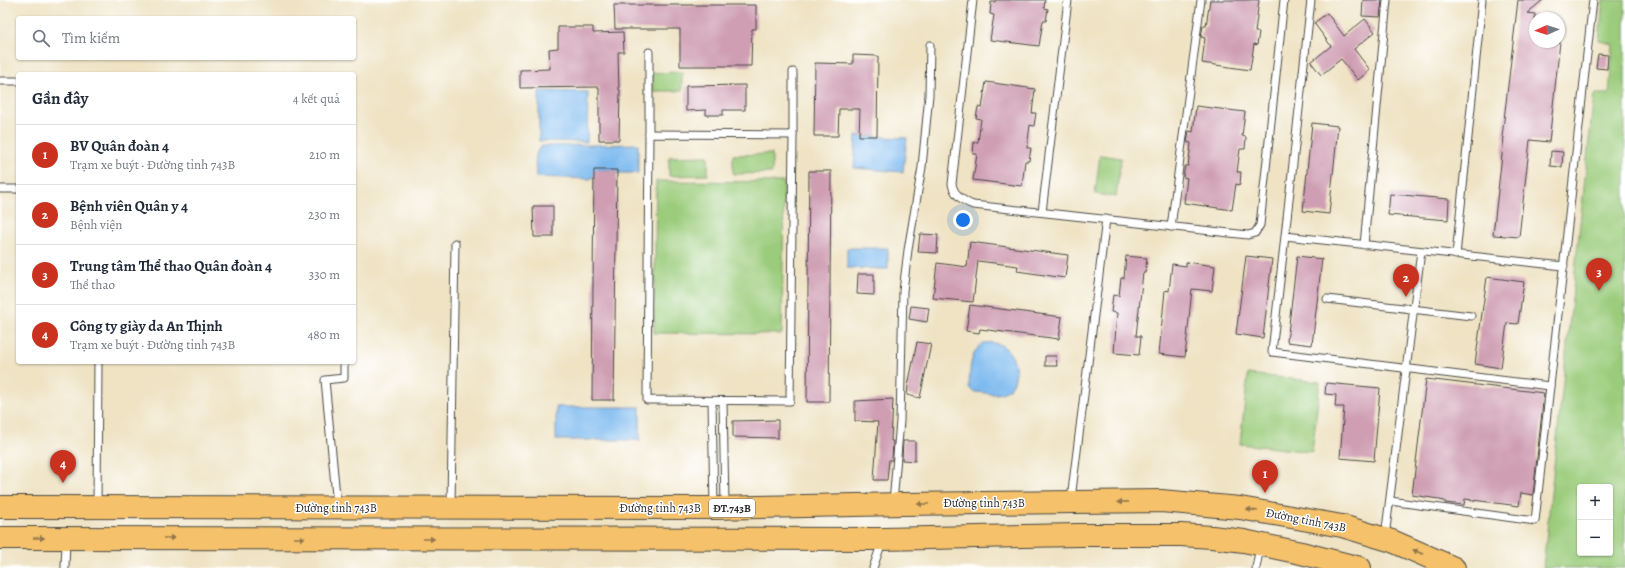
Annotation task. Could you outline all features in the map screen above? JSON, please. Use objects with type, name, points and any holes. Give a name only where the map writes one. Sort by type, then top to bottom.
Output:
[{"type":"main road","name":"Đường tỉnh 743B","points":[[0,507],[720,508],[893,504],[1161,501],[1240,508],[1342,526],[1385,539],[1454,568]]},
{"type":"main road","points":[[882,539],[893,504]]},
{"type":"main road","points":[[0,538],[882,539],[1078,535],[1181,535],[1212,537],[1260,545],[1301,553],[1360,568]]},
{"type":"lane","points":[[973,0],[952,179],[953,189],[962,200],[973,205],[1248,235],[1255,233],[1259,228],[1284,0]]},
{"type":"lane","points":[[1042,212],[1068,0]]},
{"type":"lane","points":[[1171,226],[1201,0]]},
{"type":"lane","points":[[1311,0],[1272,352],[1550,386]]},
{"type":"lane","points":[[1364,245],[1388,0]]},
{"type":"lane","points":[[1456,255],[1482,0]]},
{"type":"lane","points":[[1390,501],[1535,521],[1594,0]]},
{"type":"lane","points":[[893,504],[900,420],[903,291],[908,250],[922,167],[928,95],[930,45]]},
{"type":"lane","points":[[649,52],[648,400],[790,401],[793,72]]},
{"type":"lane","points":[[0,81],[16,82]]},
{"type":"lane","points":[[649,134],[792,135]]},
{"type":"lane","points":[[0,189],[16,189]]},
{"type":"lane","points":[[1071,503],[1106,219]]},
{"type":"lane","points":[[1285,236],[1564,266]]},
{"type":"lane","points":[[451,508],[455,243]]},
{"type":"lane","points":[[1385,539],[1421,251]]},
{"type":"lane","points":[[1327,299],[1471,316]]},
{"type":"lane","points":[[98,364],[98,507]]},
{"type":"lane","points":[[337,508],[325,380],[344,378],[344,364]]},
{"type":"lane","points":[[712,401],[720,508]]},
{"type":"lane","points":[[720,508],[723,401]]},
{"type":"lane","points":[[66,538],[66,568]]},
{"type":"lane","points":[[873,568],[882,539]]},
{"type":"lane","points":[[1256,568],[1260,545]]},
{"type":"green space","points":[[1603,0],[1625,0],[1625,568],[1543,568],[1594,94],[1609,94],[1613,44],[1599,41]]},
{"type":"green space","points":[[682,72],[682,91],[652,91],[652,73]]},
{"type":"green space","points":[[772,154],[772,173],[733,174],[733,155]]},
{"type":"green space","points":[[1100,155],[1121,158],[1116,197],[1095,194]]},
{"type":"green space","points":[[708,156],[708,175],[669,176],[669,157]]},
{"type":"green space","points":[[656,181],[784,182],[782,334],[654,333]]},
{"type":"green space","points":[[1248,374],[1320,382],[1312,452],[1240,444]]},
{"type":"water","points":[[539,91],[588,92],[587,142],[539,141]]},
{"type":"water","points":[[856,136],[907,138],[903,172],[854,168]]},
{"type":"water","points":[[638,144],[638,173],[617,173],[616,170],[595,170],[595,176],[590,179],[537,177],[535,165],[536,156],[539,148],[542,146]]},
{"type":"water","points":[[847,248],[888,248],[888,269],[847,268]]},
{"type":"water","points":[[983,343],[994,343],[1000,345],[1008,351],[1012,357],[1016,369],[1014,382],[1011,387],[1002,393],[995,394],[975,392],[969,387],[971,363],[978,347]]},
{"type":"water","points":[[556,407],[640,407],[640,440],[556,440]]},
{"type":"building","points":[[995,0],[1045,0],[1044,8],[1048,9],[1046,21],[1043,21],[1039,46],[990,40],[994,15],[990,14],[991,2],[995,2]]},
{"type":"building","points":[[1210,0],[1259,0],[1255,32],[1259,32],[1257,45],[1254,44],[1250,70],[1202,63],[1205,38],[1201,37],[1203,26],[1206,26]]},
{"type":"building","points":[[1363,0],[1382,0],[1380,17],[1362,16]]},
{"type":"building","points":[[1518,0],[1543,0],[1527,13],[1529,13],[1529,48],[1559,48],[1549,142],[1530,140],[1519,237],[1493,235],[1504,137],[1502,137]]},
{"type":"building","points":[[614,5],[756,5],[756,29],[752,29],[751,66],[680,66],[680,29],[615,29]]},
{"type":"building","points":[[1327,13],[1344,36],[1365,19],[1375,32],[1354,49],[1370,70],[1358,80],[1341,59],[1321,75],[1311,62],[1331,46],[1314,23]]},
{"type":"building","points":[[558,27],[593,27],[593,33],[623,32],[624,52],[618,52],[620,90],[619,140],[599,140],[599,87],[520,88],[520,70],[550,69],[549,49],[558,48]]},
{"type":"building","points":[[1598,54],[1608,55],[1607,69],[1596,68]]},
{"type":"building","points":[[853,55],[878,56],[877,136],[859,136],[860,109],[839,109],[838,136],[814,136],[815,63],[853,64]]},
{"type":"building","points":[[986,82],[1035,89],[1032,113],[1036,113],[1034,126],[1030,125],[1027,148],[1031,148],[1029,161],[1025,161],[1022,186],[973,180],[977,154],[973,154],[974,142],[978,142],[981,119],[976,118],[978,107],[982,108]]},
{"type":"building","points":[[745,85],[745,110],[723,110],[723,115],[706,115],[706,110],[686,111],[686,86]]},
{"type":"building","points":[[1196,106],[1245,112],[1242,136],[1246,137],[1245,149],[1240,149],[1237,172],[1241,172],[1240,185],[1236,184],[1232,210],[1184,203],[1187,178],[1183,177],[1185,166],[1188,166],[1191,143],[1187,142],[1189,131],[1193,132]]},
{"type":"building","points":[[1312,123],[1338,126],[1329,214],[1303,211]]},
{"type":"building","points":[[1551,151],[1563,152],[1562,167],[1550,166]]},
{"type":"building","points":[[594,170],[617,170],[614,400],[592,400]]},
{"type":"building","points":[[809,171],[831,171],[829,402],[807,402]]},
{"type":"building","points":[[1390,194],[1449,199],[1448,220],[1388,215]]},
{"type":"building","points":[[533,206],[553,206],[553,237],[534,237]]},
{"type":"building","points":[[920,234],[938,235],[937,253],[918,252]]},
{"type":"building","points":[[970,242],[1068,255],[1065,278],[1017,271],[1018,266],[978,261],[973,302],[933,298],[937,263],[967,267]]},
{"type":"building","points":[[1126,256],[1147,258],[1145,273],[1143,273],[1136,336],[1141,336],[1139,355],[1114,353],[1117,313],[1111,312],[1113,295],[1119,296],[1121,278],[1124,278]]},
{"type":"building","points":[[1246,256],[1272,259],[1263,338],[1236,334]]},
{"type":"building","points":[[1297,256],[1322,259],[1312,345],[1287,342]]},
{"type":"building","points":[[1186,262],[1215,266],[1212,291],[1192,289],[1185,357],[1159,354],[1165,290],[1169,291],[1172,264],[1186,266]]},
{"type":"building","points":[[858,274],[874,274],[874,295],[857,294]]},
{"type":"building","points":[[1487,277],[1524,282],[1518,324],[1507,323],[1501,368],[1475,364]]},
{"type":"building","points":[[970,305],[1062,317],[1059,339],[980,329],[979,333],[966,331]]},
{"type":"building","points":[[911,306],[929,308],[927,322],[909,319]]},
{"type":"building","points":[[917,342],[931,344],[920,398],[907,395]]},
{"type":"building","points":[[1045,356],[1056,356],[1057,366],[1045,366]]},
{"type":"building","points":[[1426,379],[1544,393],[1533,495],[1521,493],[1519,506],[1465,499],[1464,505],[1445,503],[1445,501],[1439,499],[1412,495]]},
{"type":"building","points":[[1326,383],[1380,388],[1374,461],[1340,458],[1344,407],[1335,407],[1336,395],[1325,394]]},
{"type":"building","points":[[893,399],[891,441],[893,441],[892,460],[889,460],[887,480],[874,480],[878,422],[855,421],[855,401]]},
{"type":"building","points":[[778,420],[778,438],[733,437],[733,421]]},
{"type":"building","points":[[903,441],[915,441],[915,461],[902,460]]},
{"type":"place","name":"Trung tâm Thể thao Quân đoàn 4","points":[[1599,291]]},
{"type":"place","name":"Bệnh viên Quân y 4","points":[[1406,297]]},
{"type":"place","name":"Công ty giày da An Thịnh","points":[[63,483]]},
{"type":"place","name":"BV Quân đoàn 4","points":[[1265,493]]}]
